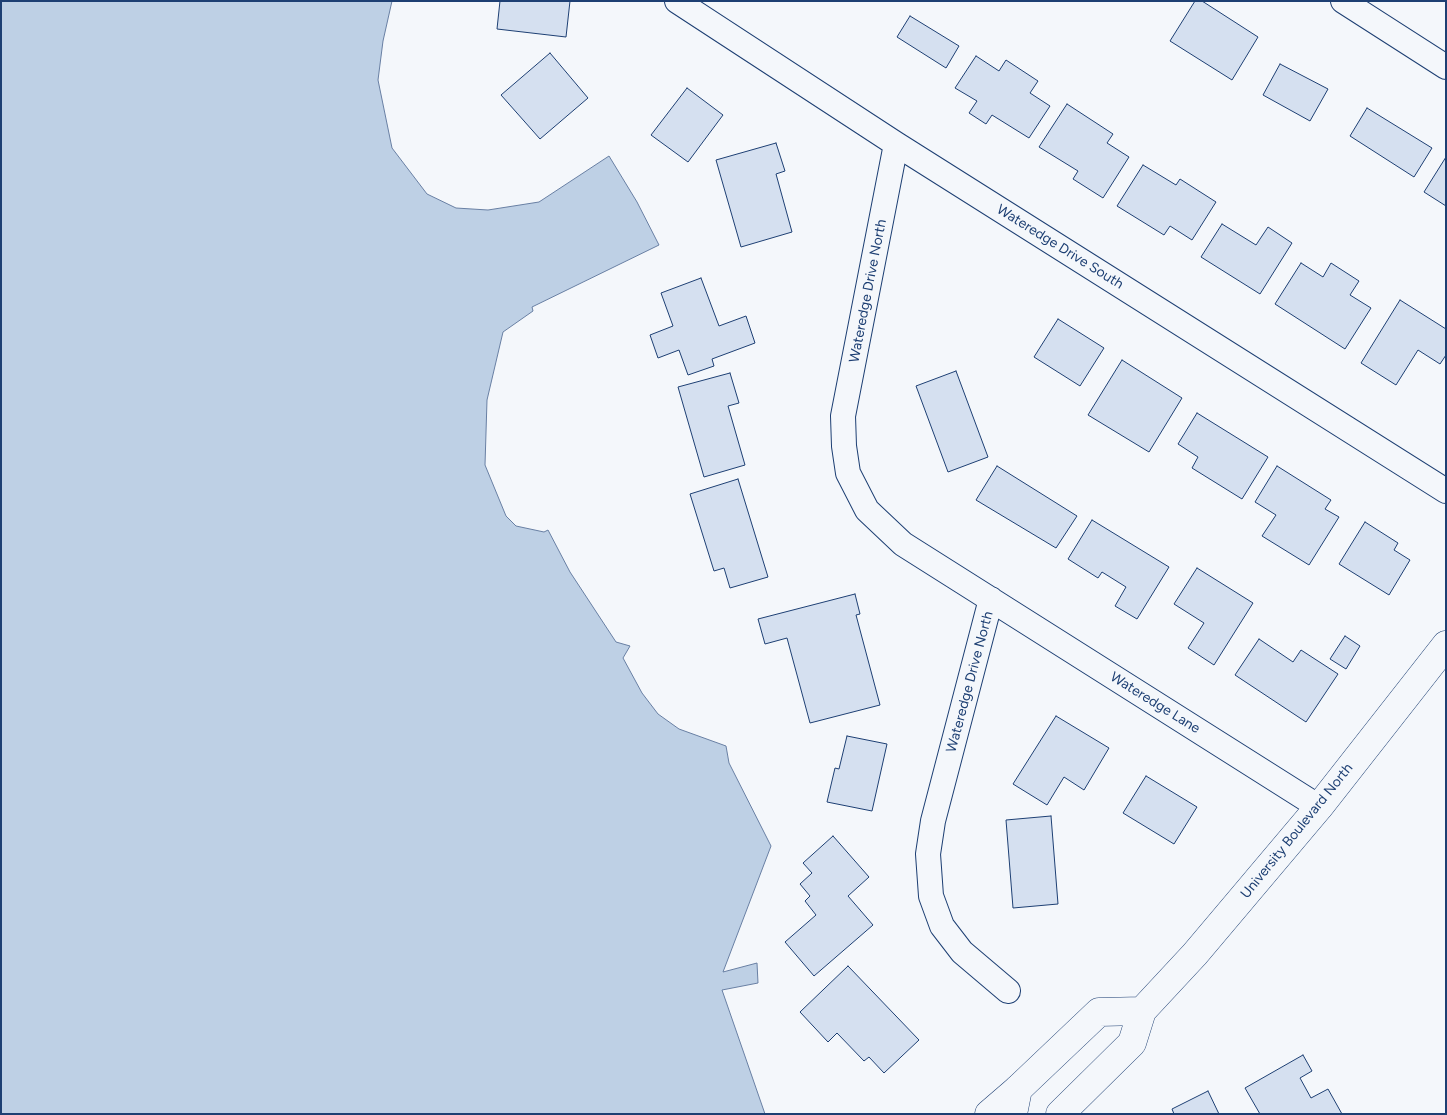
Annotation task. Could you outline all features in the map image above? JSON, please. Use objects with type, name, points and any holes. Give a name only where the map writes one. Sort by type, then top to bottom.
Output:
[{"type":"main road","name":"University Boulevard North","points":[[1060,1113],[1132,1043],[1142,1011],[1196,954],[1319,807],[1446,645]]},
{"type":"main road","points":[[989,1114],[1016,1101],[1099,1012],[1142,1011]]},
{"type":"street","name":"Wateredge Drive South","points":[[677,1],[896,144],[1446,490]]},
{"type":"street","points":[[1343,1],[1446,67]]},
{"type":"street","name":"Wateredge Drive North","points":[[896,144],[843,416],[844,446],[848,473],[867,510],[882,526],[902,544],[991,599],[934,820],[928,854],[931,896],[942,926],[962,952],[1008,992]]},
{"type":"street","name":"Wateredge Lane","points":[[991,599],[1319,807]]},
{"type":"water","points":[[1,1],[392,1],[383,41],[378,80],[392,148],[427,194],[456,208],[488,210],[539,202],[609,156],[637,202],[659,245],[532,307],[533,311],[503,332],[487,400],[485,465],[506,516],[516,526],[544,532],[548,530],[570,572],[616,642],[630,646],[623,658],[642,693],[658,714],[679,729],[726,746],[729,763],[771,846],[723,972],[757,963],[758,983],[722,990],[765,1114],[1,1114]]},
{"type":"building","points":[[500,1],[570,1],[566,37],[497,29]]},
{"type":"building","points":[[1195,1],[1202,1],[1258,37],[1232,80],[1170,41]]},
{"type":"building","points":[[910,16],[959,46],[946,68],[897,37]]},
{"type":"building","points":[[550,53],[588,98],[540,139],[501,95]]},
{"type":"building","points":[[976,56],[999,71],[1006,60],[1038,81],[1030,93],[1050,106],[1029,138],[992,115],[986,124],[969,113],[977,101],[955,88]]},
{"type":"building","points":[[1280,64],[1328,89],[1310,121],[1263,95]]},
{"type":"building","points":[[687,88],[723,115],[688,162],[651,135]]},
{"type":"building","points":[[1067,104],[1113,134],[1107,143],[1129,157],[1103,198],[1073,179],[1078,171],[1039,147]]},
{"type":"building","points":[[1367,108],[1432,148],[1414,177],[1350,136]]},
{"type":"building","points":[[776,143],[785,171],[776,174],[792,232],[741,247],[716,160]]},
{"type":"building","points":[[1446,157],[1446,206],[1424,192]]},
{"type":"building","points":[[1143,165],[1176,185],[1180,179],[1216,202],[1192,240],[1170,226],[1164,235],[1117,206]]},
{"type":"building","points":[[1222,224],[1256,245],[1268,227],[1292,243],[1260,294],[1201,257]]},
{"type":"building","points":[[1301,263],[1323,277],[1331,263],[1359,281],[1350,295],[1371,308],[1345,349],[1275,304]]},
{"type":"building","points":[[701,278],[719,326],[746,316],[755,343],[712,359],[714,366],[688,375],[679,350],[658,358],[650,335],[673,326],[661,293]]},
{"type":"building","points":[[1400,300],[1446,329],[1446,355],[1440,364],[1418,350],[1396,385],[1361,363]]},
{"type":"building","points":[[1058,319],[1104,348],[1080,386],[1034,357]]},
{"type":"building","points":[[1122,360],[1182,398],[1149,452],[1088,415]]},
{"type":"building","points":[[956,371],[988,457],[948,472],[916,386]]},
{"type":"building","points":[[730,373],[739,403],[728,406],[745,465],[704,477],[678,387]]},
{"type":"building","points":[[1197,413],[1268,457],[1242,499],[1192,468],[1198,457],[1178,444]]},
{"type":"building","points":[[997,466],[1077,516],[1056,548],[976,500]]},
{"type":"building","points":[[1277,466],[1331,500],[1325,509],[1339,517],[1309,565],[1262,536],[1276,515],[1255,502]]},
{"type":"building","points":[[738,479],[768,577],[730,588],[724,568],[714,571],[690,494]]},
{"type":"building","points":[[1092,520],[1169,567],[1137,619],[1115,606],[1126,587],[1102,572],[1098,578],[1068,559]]},
{"type":"building","points":[[1365,522],[1398,543],[1394,550],[1410,560],[1389,595],[1339,564]]},
{"type":"building","points":[[1197,568],[1253,603],[1214,665],[1188,648],[1204,623],[1174,604]]},
{"type":"building","points":[[855,594],[860,614],[856,615],[880,705],[810,723],[787,638],[765,644],[758,619]]},
{"type":"building","points":[[1345,636],[1360,646],[1346,669],[1330,659]]},
{"type":"building","points":[[1259,639],[1293,662],[1301,650],[1338,674],[1306,722],[1235,675]]},
{"type":"building","points":[[1056,716],[1109,748],[1084,790],[1064,777],[1047,805],[1013,784]]},
{"type":"building","points":[[847,736],[887,744],[872,811],[827,802],[835,768],[839,769]]},
{"type":"building","points":[[1146,776],[1197,807],[1174,844],[1123,813]]},
{"type":"building","points":[[1051,816],[1058,904],[1013,908],[1006,820]]},
{"type":"building","points":[[833,836],[869,877],[848,896],[873,925],[814,976],[785,942],[816,915],[805,901],[810,896],[800,884],[812,873],[803,863]]},
{"type":"building","points":[[848,966],[919,1040],[884,1073],[869,1057],[864,1061],[837,1033],[828,1042],[800,1012]]},
{"type":"building","points":[[1303,1055],[1312,1071],[1300,1078],[1311,1098],[1328,1089],[1342,1114],[1260,1114],[1245,1088]]},
{"type":"building","points":[[1208,1091],[1219,1114],[1174,1114],[1172,1109]]}]
